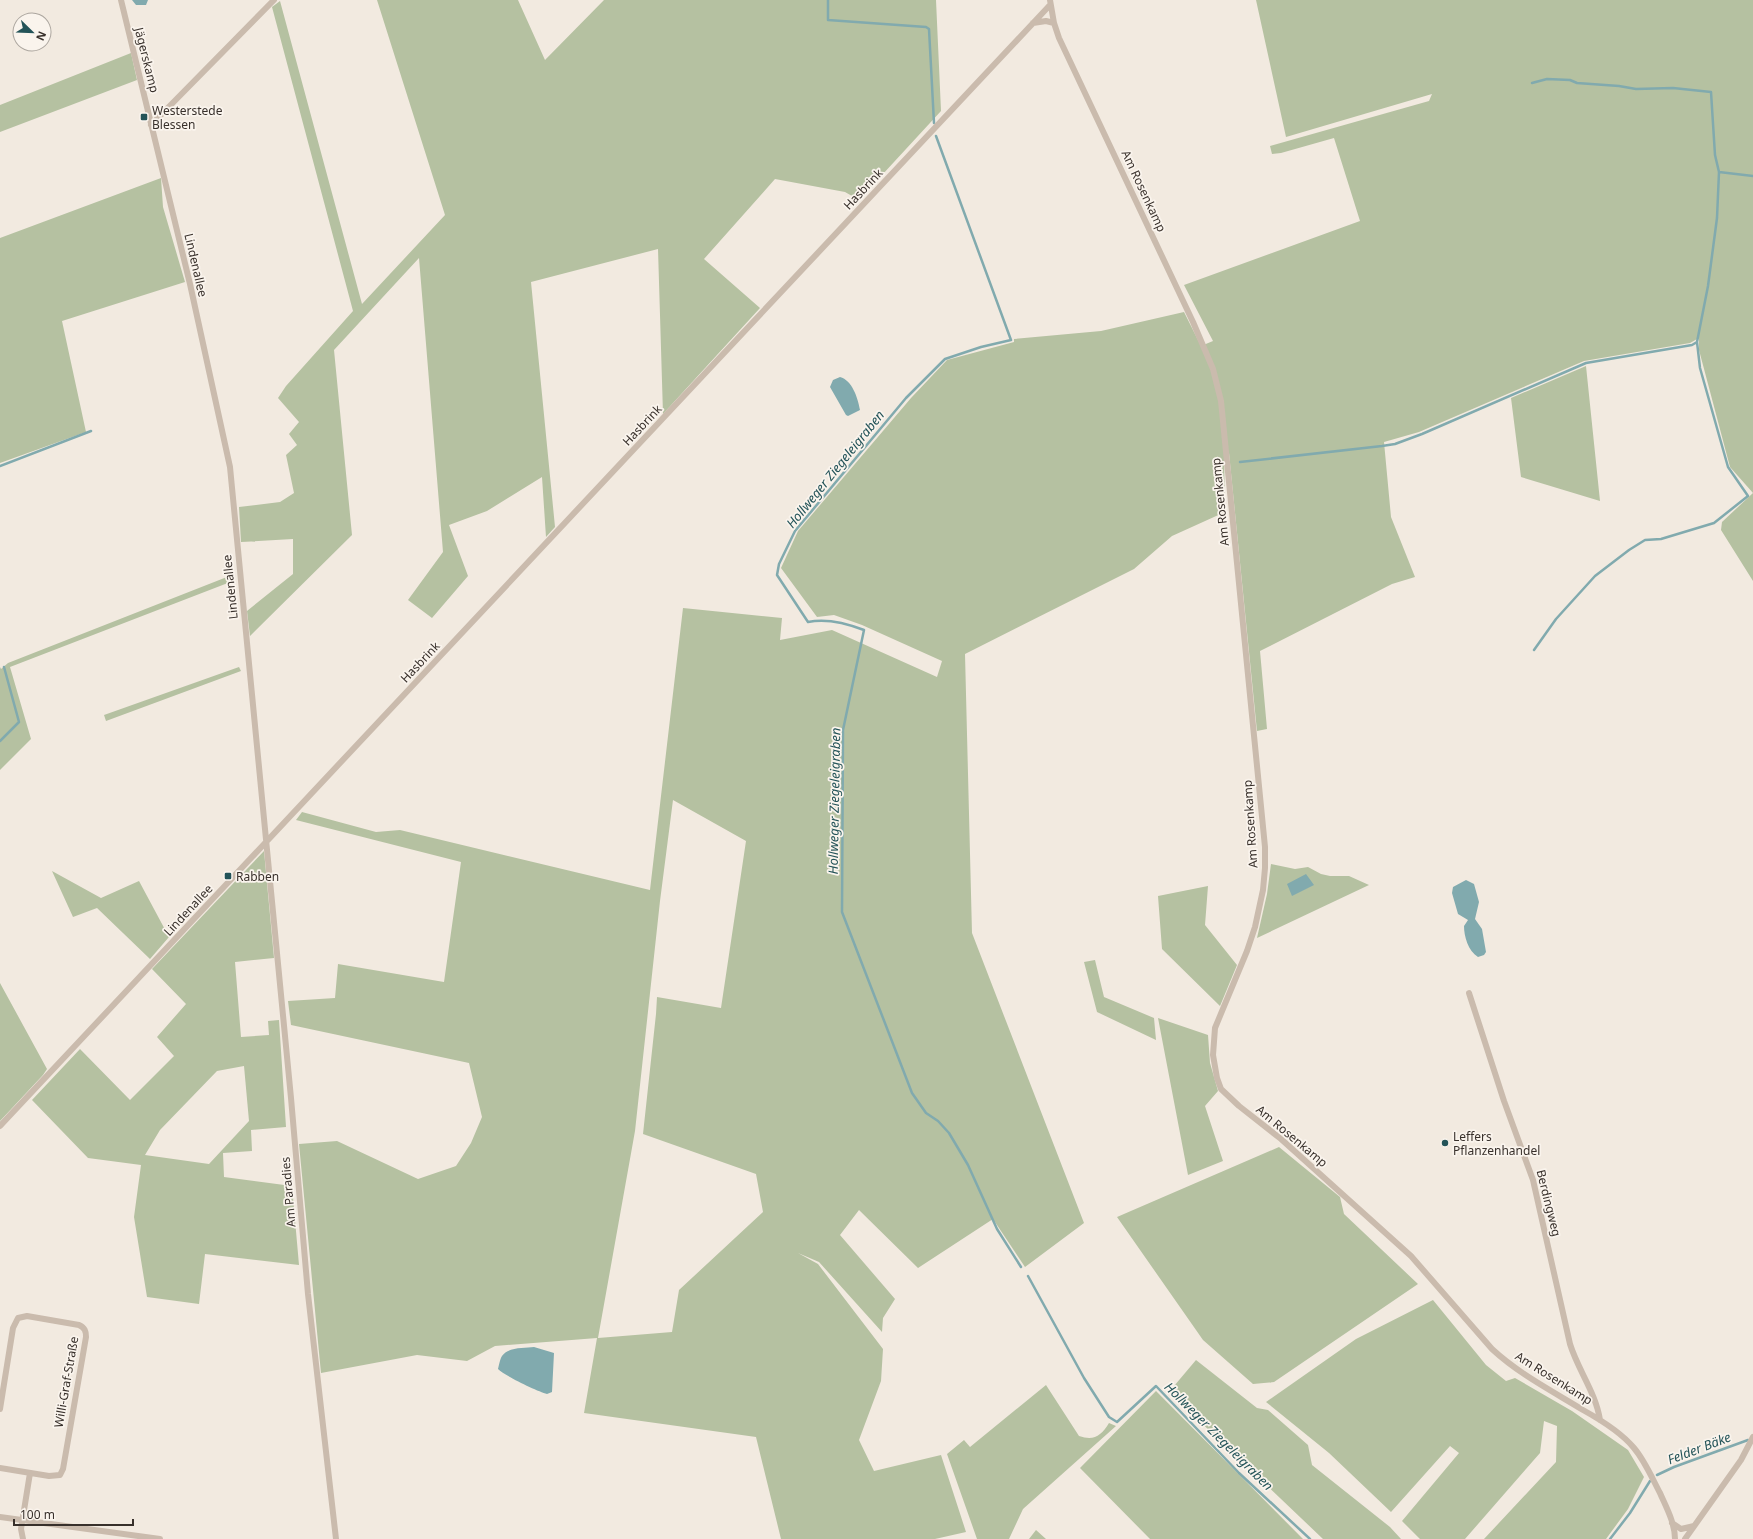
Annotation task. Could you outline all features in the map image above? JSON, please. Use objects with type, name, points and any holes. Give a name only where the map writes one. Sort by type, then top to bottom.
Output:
[{"type":"street","name":"Jägerskamp","points":[[121,0],[151,125]]},
{"type":"street","points":[[151,125],[274,0]]},
{"type":"street","name":"Hasbrink","points":[[266,843],[1034,23],[1050,2]]},
{"type":"street","name":"Am Rosenkamp","points":[[1050,2],[1054,23],[1193,322],[1213,369],[1221,401],[1265,847],[1263,890],[1255,927],[1216,1028],[1213,1055],[1221,1089],[1239,1106],[1281,1139],[1406,1250],[1504,1360],[1620,1434],[1634,1448],[1655,1484],[1672,1523],[1675,1532],[1675,1539]]},
{"type":"street","points":[[1034,23],[1046,21],[1054,23]]},
{"type":"street","name":"Lindenallee","points":[[0,1126],[266,843],[230,468],[190,284],[151,125]]},
{"type":"street","name":"Am Paradies","points":[[266,843],[308,1294],[336,1539]]},
{"type":"street","name":"Berdingweg","points":[[1469,992],[1504,1101],[1533,1180],[1574,1358],[1598,1408],[1600,1420]]},
{"type":"street","name":"Willi-Graf-Straße","points":[[0,1409],[2,1384],[13,1328],[18,1318],[26,1316],[79,1325],[86,1331],[63,1469],[60,1475],[55,1476],[0,1468]]},
{"type":"street","points":[[1685,1539],[1741,1460],[1753,1437]]},
{"type":"street","points":[[23,1539],[21,1529],[30,1473]]},
{"type":"street","points":[[0,1517],[160,1539]]},
{"type":"street","points":[[1672,1523],[1681,1529],[1694,1526]]},
{"type":"green space","points":[[377,0],[518,0],[545,60],[604,0],[936,0],[941,111],[859,200],[845,192],[775,179],[704,259],[760,308],[663,414],[658,249],[531,282],[555,527],[546,537],[542,477],[487,511],[449,525],[468,576],[432,618],[408,600],[443,552],[419,258],[334,350],[352,535],[250,636],[247,611],[293,574],[293,539],[241,542],[239,507],[280,502],[294,493],[286,455],[297,445],[289,434],[299,422],[278,398],[286,386],[353,311],[272,7],[280,1],[362,304],[445,215]]},
{"type":"green space","points":[[1256,0],[1753,0],[1753,493],[1730,467],[1699,350],[1699,338],[1690,343],[1584,361],[1419,432],[1384,442],[1391,517],[1415,577],[1392,584],[1260,651],[1267,729],[1257,731],[1229,453],[1224,450],[1225,512],[1172,536],[1134,569],[965,654],[972,933],[1084,1223],[1025,1267],[993,1219],[918,1268],[859,1210],[840,1235],[895,1299],[883,1318],[882,1332],[819,1262],[798,1253],[818,1264],[883,1349],[881,1381],[859,1440],[874,1471],[941,1455],[966,1532],[935,1539],[781,1539],[756,1437],[584,1413],[597,1338],[495,1346],[467,1361],[417,1355],[321,1373],[299,1144],[337,1141],[418,1179],[456,1166],[471,1143],[482,1117],[469,1063],[291,1025],[288,1001],[335,998],[338,964],[444,982],[461,862],[296,820],[302,812],[376,832],[400,830],[650,890],[683,608],[782,618],[780,640],[832,630],[937,677],[942,661],[862,625],[834,615],[817,617],[781,568],[798,531],[911,398],[947,360],[1014,342],[1014,339],[1101,331],[1184,312],[1201,346],[1213,341],[1184,285],[1360,221],[1334,138],[1281,153],[1272,154],[1270,146],[1429,101],[1432,94],[1286,137]],"holes":[[[673,800],[746,841],[721,1008],[657,997],[643,1134],[756,1174],[763,1212],[679,1290],[672,1332],[598,1338],[635,1131],[660,901]]]},
{"type":"green space","points":[[131,53],[137,80],[0,132],[0,105]]},
{"type":"green space","points":[[161,178],[163,207],[185,282],[62,321],[86,432],[0,463],[0,238]]},
{"type":"green space","points":[[1586,366],[1600,501],[1521,477],[1511,398]]},
{"type":"green space","points":[[1753,493],[1753,581],[1721,530],[1722,522]]},
{"type":"green space","points":[[232,575],[233,581],[10,667],[31,739],[0,770],[0,667],[1,669],[8,663]]},
{"type":"green space","points":[[239,667],[241,671],[106,721],[104,715]]},
{"type":"green space","points":[[264,851],[274,958],[235,962],[241,1037],[269,1035],[268,1021],[279,1020],[286,1127],[251,1130],[252,1151],[223,1153],[224,1177],[292,1186],[299,1265],[205,1254],[199,1304],[147,1297],[134,1217],[141,1165],[88,1158],[32,1100],[80,1049],[130,1100],[174,1056],[157,1037],[186,1004],[152,969]],"holes":[[[244,1066],[249,1121],[209,1164],[145,1155],[160,1130],[217,1071]]]},
{"type":"green space","points":[[1271,864],[1295,869],[1308,867],[1321,874],[1330,876],[1349,876],[1369,885],[1257,938],[1267,894]]},
{"type":"green space","points":[[52,871],[101,898],[139,881],[169,937],[150,959],[97,908],[73,917]]},
{"type":"green space","points":[[1208,886],[1205,925],[1237,965],[1220,1006],[1162,949],[1158,896]]},
{"type":"green space","points":[[1095,960],[1104,997],[1154,1018],[1156,1040],[1097,1012],[1084,962]]},
{"type":"green space","points":[[0,983],[47,1069],[0,1121]]},
{"type":"green space","points":[[1158,1018],[1208,1035],[1210,1063],[1218,1091],[1205,1106],[1223,1161],[1188,1175]]},
{"type":"green space","points":[[1279,1147],[1340,1197],[1344,1214],[1418,1284],[1274,1382],[1253,1384],[1203,1340],[1117,1217]]},
{"type":"green space","points":[[1433,1300],[1486,1365],[1506,1381],[1515,1378],[1572,1411],[1628,1450],[1644,1477],[1628,1509],[1606,1539],[1484,1539],[1556,1462],[1557,1426],[1544,1421],[1540,1453],[1465,1539],[1420,1539],[1402,1521],[1459,1453],[1450,1446],[1391,1512],[1329,1453],[1266,1402],[1356,1339]]},
{"type":"green space","points":[[1196,1360],[1257,1408],[1268,1410],[1308,1445],[1312,1465],[1390,1527],[1401,1539],[1323,1539],[1169,1392]]},
{"type":"green space","points":[[1046,1385],[1079,1436],[1093,1438],[1100,1434],[1109,1423],[1116,1426],[1023,1509],[1009,1539],[977,1539],[947,1454],[964,1440],[970,1447]]},
{"type":"green space","points":[[1156,1391],[1303,1539],[1150,1539],[1080,1468]]},
{"type":"green space","points":[[1036,1530],[1046,1539],[1029,1539]]},
{"type":"water","points":[[132,0],[148,0],[146,5],[136,5]]},
{"type":"water","points":[[840,377],[848,382],[854,390],[859,405],[860,410],[848,416],[830,387],[833,380]]},
{"type":"water","points":[[1306,874],[1314,885],[1292,896],[1287,884]]},
{"type":"water","points":[[1466,880],[1474,884],[1479,902],[1475,919],[1482,929],[1486,952],[1484,955],[1478,957],[1467,943],[1464,926],[1468,920],[1458,914],[1452,893],[1453,887]]},
{"type":"water","points":[[534,1347],[554,1353],[552,1392],[547,1394],[521,1383],[498,1369],[501,1357],[508,1351],[517,1348]]},
{"type":"waterway","points":[[828,0],[828,20],[926,27],[929,29],[934,123]]},
{"type":"waterway","points":[[1532,83],[1547,79],[1570,80],[1577,83],[1619,86],[1636,89],[1673,88],[1711,92],[1715,155],[1719,172]]},
{"type":"waterway","name":"Hollweger Ziegeleigraben","points":[[936,136],[1011,340],[981,347],[945,359],[906,398],[795,531],[779,564],[777,575],[808,622],[836,622],[864,630],[843,730],[842,912],[912,1093],[926,1113],[938,1121],[949,1133],[968,1165],[997,1229],[1021,1267]]},
{"type":"waterway","points":[[1240,462],[1395,444],[1422,434],[1586,363],[1692,345],[1697,342],[1708,286],[1717,218],[1719,172],[1753,176]]},
{"type":"waterway","points":[[1534,650],[1556,619],[1595,576],[1629,550],[1645,540],[1661,539],[1714,523],[1748,496],[1728,467],[1700,368],[1697,342]]},
{"type":"waterway","points":[[0,466],[91,431]]},
{"type":"waterway","points":[[0,741],[19,722],[4,667]]},
{"type":"waterway","name":"Hollweger Ziegeleigraben","points":[[1028,1276],[1084,1378],[1109,1417],[1117,1422],[1156,1386],[1239,1473],[1310,1539]]},
{"type":"waterway","name":"Felder Bäke","points":[[1657,1475],[1674,1467],[1748,1440]]},
{"type":"waterway","name":"Felder Bäke","points":[[1610,1539],[1630,1513],[1650,1481]]},
{"type":"place","name":"Westerstede Blessen","points":[[144,117]]},
{"type":"place","name":"Rabben","points":[[228,876]]},
{"type":"place","name":"Leffers Pflanzenhandel","points":[[1445,1143]]}]
